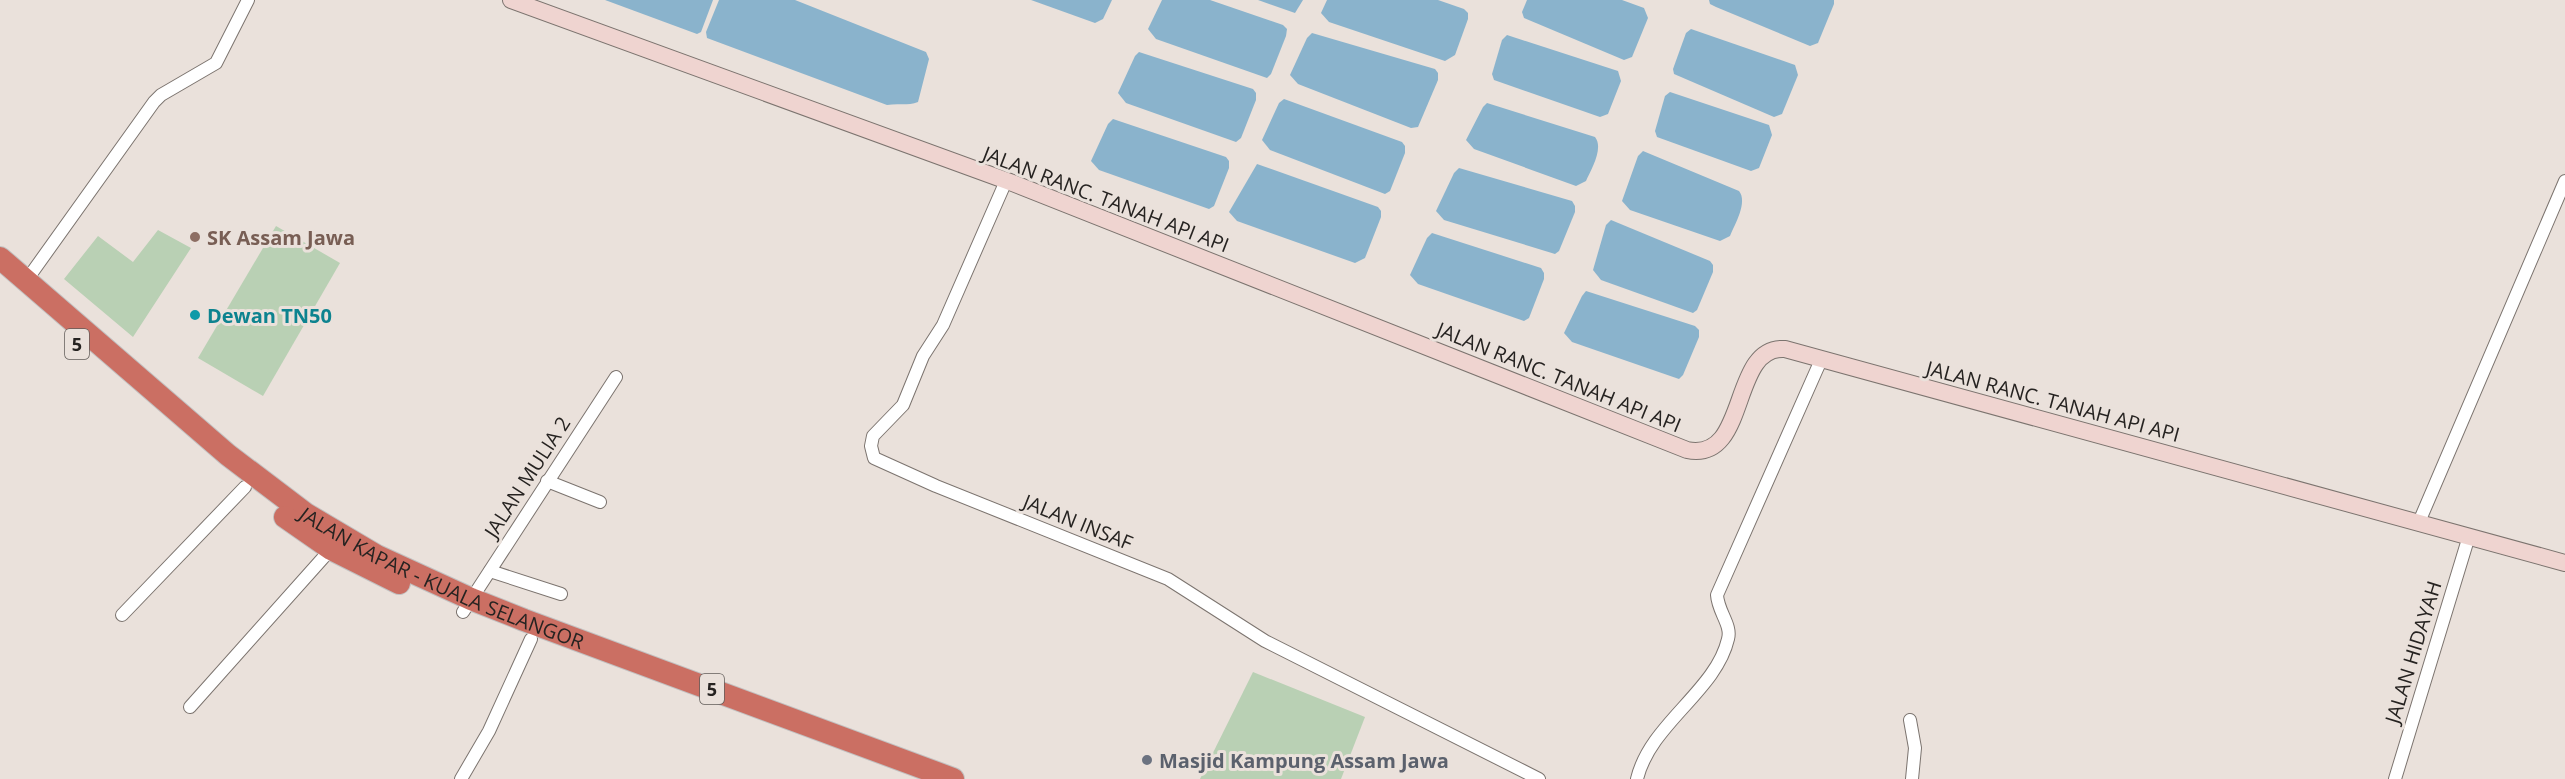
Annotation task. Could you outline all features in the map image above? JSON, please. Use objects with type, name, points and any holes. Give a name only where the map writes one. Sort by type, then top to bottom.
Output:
[{"type":"highway","name":"JALAN KAPAR - KUALA SELANGOR","points":[[0,258],[245,487],[331,549],[370,570],[953,779]]},
{"type":"highway","name":"JALAN KAPAR - KUALA SELANGOR","points":[[0,278],[306,514],[377,556],[531,639],[910,779]]},
{"type":"street","points":[[26,281],[154,102],[161,95],[216,63],[248,0]]},
{"type":"street","name":"JALAN RANC. TANAH API API","points":[[511,0],[1006,182],[1687,450],[1706,451],[1721,440],[1757,361],[1763,354],[1777,348],[1785,349],[2565,563]]},
{"type":"street","name":"JALAN INSAF","points":[[1006,182],[943,325],[923,356],[906,399],[873,436],[871,446],[874,458],[915,478],[1168,579],[1265,641],[1539,779]]},
{"type":"street","points":[[2419,522],[2565,182]]},
{"type":"street","points":[[1636,779],[1650,747],[1702,685],[1721,657],[1729,632],[1718,608],[1717,595],[1821,360]]},
{"type":"street","name":"JALAN MULIA 2","points":[[467,605],[616,377]]},
{"type":"street","points":[[547,481],[600,502]]},
{"type":"street","points":[[122,615],[245,487]]},
{"type":"street","name":"JALAN HIDAYAH","points":[[2395,779],[2469,536]]},
{"type":"street","points":[[190,707],[331,549]]},
{"type":"street","points":[[490,571],[561,594]]},
{"type":"street","points":[[461,779],[489,731],[531,639]]},
{"type":"street","points":[[1910,720],[1915,748],[1912,779]]},
{"type":"green space","points":[[276,226],[340,263],[263,396],[198,358]]},
{"type":"green space","points":[[158,230],[191,248],[133,337],[64,279],[98,236],[133,262]]},
{"type":"green space","points":[[1253,672],[1365,717],[1341,779],[1200,779]]},
{"type":"water","points":[[605,0],[713,0],[701,32],[697,34]]},
{"type":"water","points":[[719,0],[795,0],[926,52],[929,59],[918,102],[887,105],[707,38],[706,32]]},
{"type":"water","points":[[1031,0],[1112,0],[1103,19],[1095,23]]},
{"type":"water","points":[[1162,0],[1210,0],[1283,25],[1287,29],[1286,36],[1271,74],[1267,78],[1156,39],[1148,29]]},
{"type":"water","points":[[1258,0],[1303,0],[1295,13]]},
{"type":"water","points":[[1327,0],[1438,0],[1464,9],[1468,13],[1468,19],[1455,55],[1445,61],[1329,22],[1321,13]]},
{"type":"water","points":[[1527,0],[1622,0],[1644,8],[1648,18],[1632,57],[1624,60],[1524,18],[1522,12]]},
{"type":"water","points":[[1709,0],[1834,0],[1834,4],[1818,43],[1810,46],[1716,7],[1710,4]]},
{"type":"water","points":[[1691,29],[1795,65],[1798,75],[1782,114],[1774,117],[1674,74],[1673,69],[1686,33]]},
{"type":"water","points":[[1312,33],[1435,69],[1438,73],[1438,80],[1418,127],[1411,128],[1298,84],[1290,75],[1307,38]]},
{"type":"water","points":[[1507,35],[1618,71],[1621,81],[1608,114],[1600,117],[1494,80],[1492,74],[1502,40]]},
{"type":"water","points":[[1139,52],[1253,89],[1256,93],[1256,100],[1241,138],[1236,142],[1126,103],[1118,93]]},
{"type":"water","points":[[1670,92],[1769,125],[1772,135],[1759,168],[1751,171],[1657,137],[1655,131],[1665,96]]},
{"type":"water","points":[[1284,99],[1402,142],[1405,146],[1405,153],[1390,191],[1385,194],[1270,150],[1262,140],[1279,103]]},
{"type":"water","points":[[1487,103],[1595,137],[1597,153],[1586,181],[1576,186],[1474,149],[1466,140]]},
{"type":"water","points":[[1113,119],[1226,157],[1229,161],[1229,168],[1214,206],[1209,209],[1099,170],[1091,161],[1108,124]]},
{"type":"water","points":[[1643,151],[1739,191],[1741,207],[1730,236],[1720,241],[1630,210],[1622,201],[1638,156]]},
{"type":"water","points":[[1257,164],[1378,207],[1381,217],[1365,258],[1355,263],[1237,221],[1229,212]]},
{"type":"water","points":[[1459,168],[1572,201],[1575,212],[1559,251],[1555,254],[1444,220],[1436,211],[1454,173]]},
{"type":"water","points":[[1611,220],[1710,261],[1713,265],[1713,272],[1697,310],[1693,313],[1601,280],[1593,270],[1606,225]]},
{"type":"water","points":[[1432,233],[1541,268],[1544,279],[1529,318],[1524,321],[1418,284],[1410,275],[1427,238]]},
{"type":"water","points":[[1586,291],[1695,326],[1699,330],[1699,337],[1683,375],[1679,379],[1572,342],[1564,333]]},
{"type":"place","name":"SK Assam Jawa","points":[[195,237]]},
{"type":"place","name":"Dewan TN50","points":[[195,315]]},
{"type":"place","name":"Masjid Kampung Assam Jawa","points":[[1147,760]]}]
